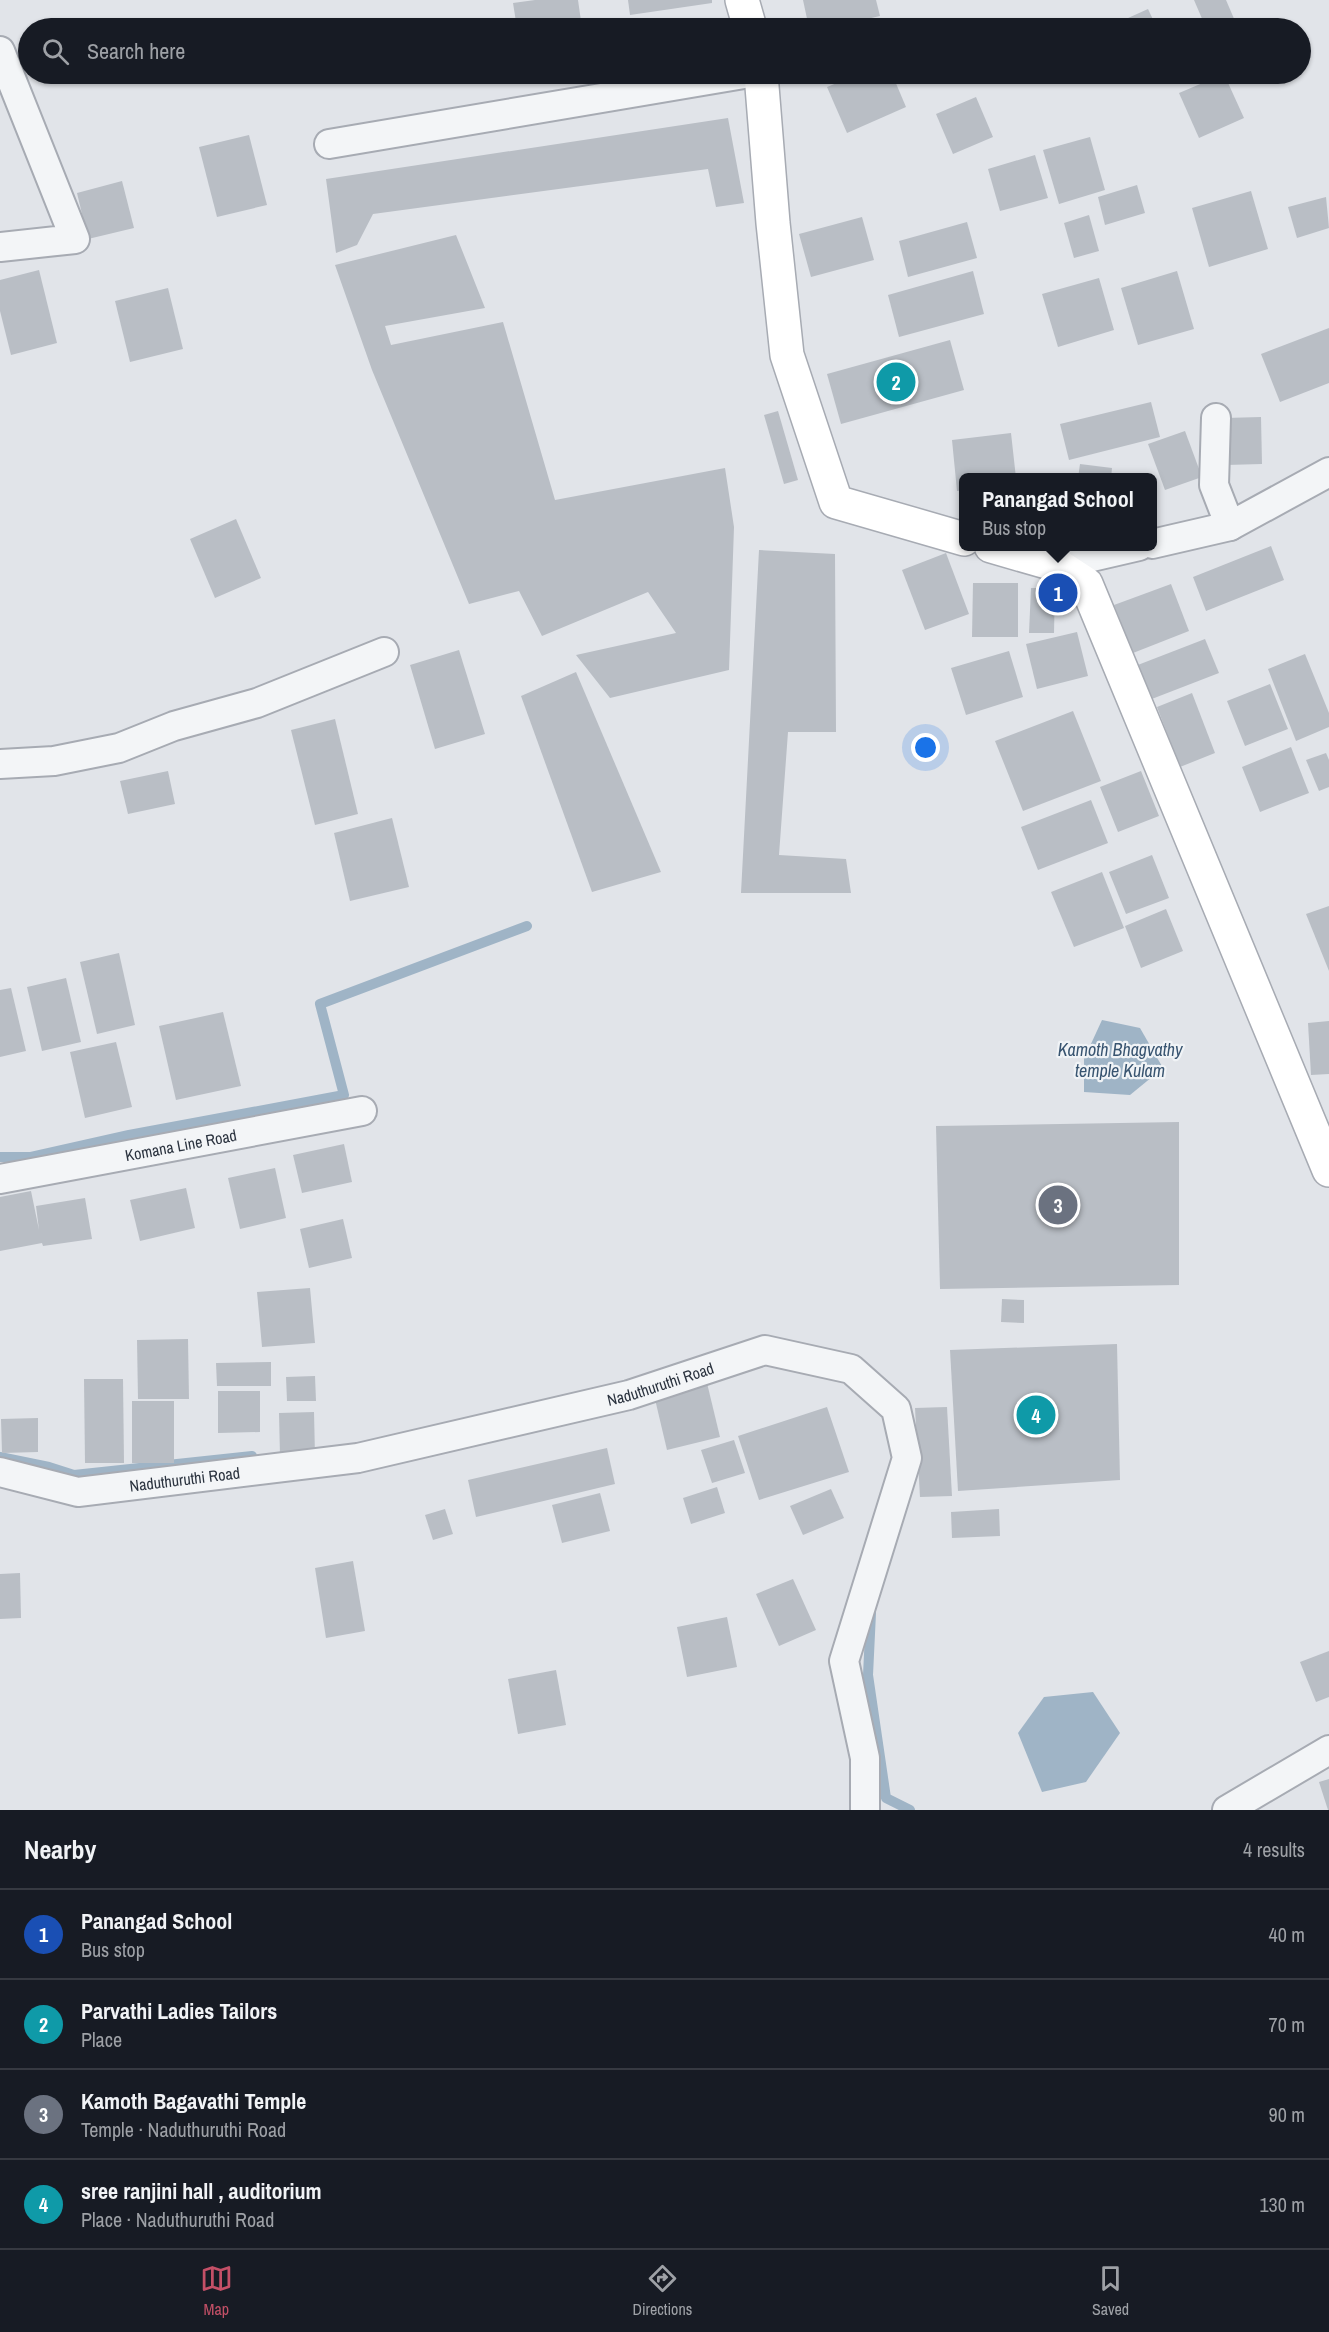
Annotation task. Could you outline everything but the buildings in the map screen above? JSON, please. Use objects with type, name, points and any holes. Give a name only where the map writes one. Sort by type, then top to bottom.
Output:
[{"type":"main road","points":[[742,0],[747,18]]},
{"type":"main road","points":[[762,84],[787,355],[836,502],[959,538]]},
{"type":"main road","points":[[1008,551],[1056,565],[1086,584],[1329,1170]]},
{"type":"street","points":[[0,51],[75,239],[0,246]]},
{"type":"street","points":[[329,144],[685,84]]},
{"type":"street","points":[[1216,418],[1214,485],[1230,526]]},
{"type":"street","points":[[1157,543],[1230,526],[1329,472]]},
{"type":"street","points":[[1056,565],[1117,551]]},
{"type":"street","points":[[0,764],[54,761],[119,748],[174,726],[256,703],[384,652]]},
{"type":"street","name":"Komana Line Road","points":[[0,1179],[362,1111]]},
{"type":"street","name":"Naduthuruthi Road","points":[[0,1472],[78,1492],[358,1458],[629,1395],[765,1350],[851,1369],[896,1409],[907,1458],[844,1662],[865,1758],[865,1810]]},
{"type":"street","points":[[1227,1810],[1329,1750]]},
{"type":"water","name":"Kamoth Bhagvathy temple Kulam","points":[[1102,1020],[1140,1028],[1163,1068],[1130,1095],[1084,1092],[1084,1059]]},
{"type":"water","points":[[1093,1692],[1120,1733],[1086,1782],[1042,1792],[1018,1733],[1044,1697]]},
{"type":"waterway","points":[[0,1157],[31,1157],[129,1135],[344,1095],[320,1004],[527,926]]},
{"type":"waterway","points":[[0,1457],[49,1467],[74,1475],[252,1456]]},
{"type":"waterway","points":[[871,1613],[868,1675],[886,1798],[910,1810]]},
{"type":"place","name":"Parvathi Ladies Tailors","points":[[896,382]]},
{"type":"place","name":"Panangad School","points":[[1058,593]]},
{"type":"place","name":"Kamoth Bagavathi Temple","points":[[1058,1205]]},
{"type":"place","name":"sree ranjini hall , auditorium","points":[[1036,1415]]}]
